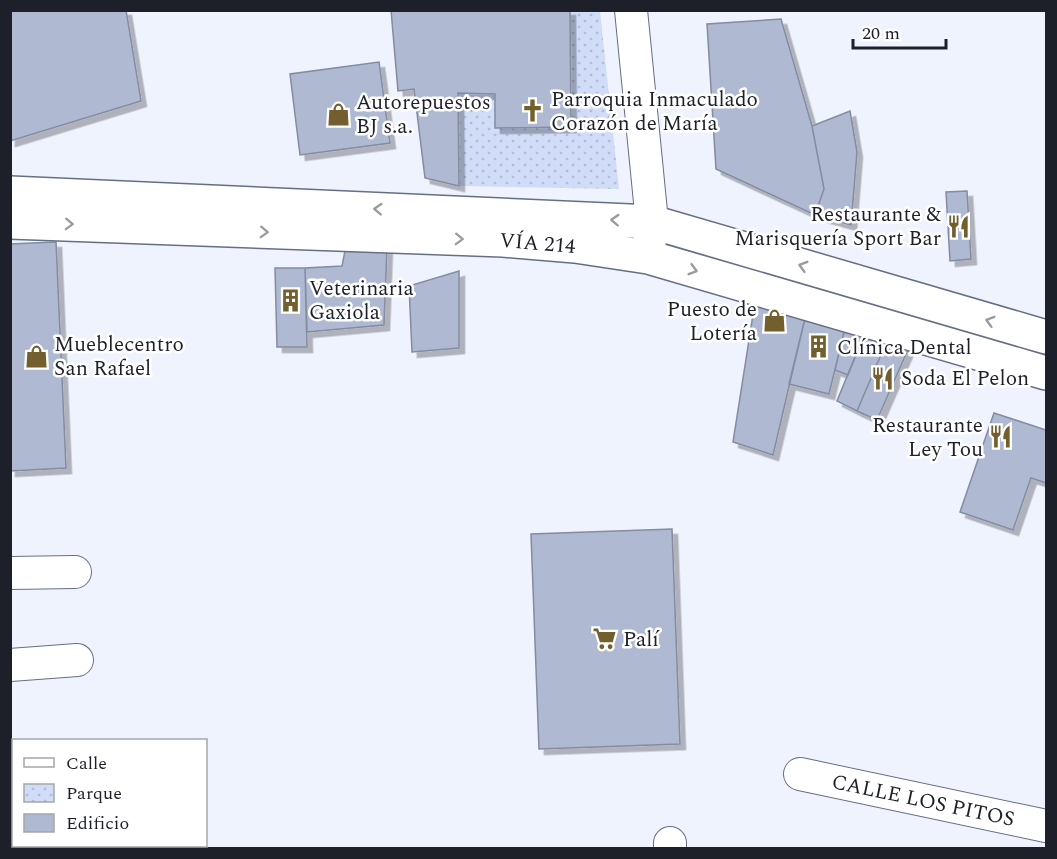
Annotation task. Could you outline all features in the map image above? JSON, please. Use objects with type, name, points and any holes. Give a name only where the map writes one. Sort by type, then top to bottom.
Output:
[{"type":"main road","name":"VÍA 214","points":[[10,193],[652,222],[1047,338]]},
{"type":"main road","name":"VÍA 214","points":[[10,222],[503,240],[575,246],[648,257],[1047,373]]},
{"type":"street","points":[[631,10],[652,222],[648,257]]},
{"type":"street","points":[[10,573],[75,572]]},
{"type":"street","points":[[10,665],[77,660]]},
{"type":"street","name":"CALLE LOS PITOS","points":[[800,774],[1047,826]]},
{"type":"green space","points":[[570,11],[600,11],[619,189],[459,186],[458,93],[495,94],[496,128],[571,127]]},
{"type":"building","points":[[10,10],[126,10],[141,101],[10,141]]},
{"type":"building","name":"Parroquia Inmaculado Corazón de María","points":[[391,10],[570,10],[571,127],[495,128],[495,94],[458,93],[459,186],[425,178],[414,89],[398,91]]},
{"type":"building","points":[[781,19],[812,126],[824,189],[815,215],[716,169],[707,24]]},
{"type":"building","points":[[379,62],[390,143],[300,155],[290,74]]},
{"type":"building","points":[[850,111],[857,152],[851,225],[815,215],[824,189],[812,126]]},
{"type":"building","name":"Restaurante & Marisquería Sport Bar","points":[[967,191],[971,259],[950,261],[946,192]]},
{"type":"building","name":"Mueblecentro San Rafael","points":[[56,242],[66,468],[10,471],[10,244]]},
{"type":"building","points":[[387,246],[384,325],[307,332],[305,268],[342,266],[345,251]]},
{"type":"building","name":"Veterinaria Gaxiola","points":[[275,268],[305,268],[307,347],[277,347]]},
{"type":"building","points":[[459,271],[459,348],[412,352],[409,286]]},
{"type":"building","points":[[755,302],[806,314],[773,455],[733,442]]},
{"type":"building","name":"Clínica Dental","points":[[806,314],[846,324],[829,394],[789,384]]},
{"type":"building","points":[[846,324],[866,330],[848,375],[835,370]]},
{"type":"building","points":[[866,330],[889,336],[857,411],[837,401]]},
{"type":"building","name":"Soda El Pelon","points":[[889,336],[910,345],[877,420],[857,411]]},
{"type":"building","points":[[994,413],[1046,430],[1046,483],[1031,478],[1013,530],[960,512]]},
{"type":"building","name":"Palí","points":[[672,529],[680,744],[539,749],[531,534]]},
{"type":"place","name":"Parroquia Inmaculado Corazón de María","points":[[533,111]]},
{"type":"place","name":"Autorepuestos BJ s.a.","points":[[338,114]]},
{"type":"place","name":"Restaurante & Marisquería Sport Bar","points":[[959,226]]},
{"type":"place","name":"Veterinaria Gaxiola","points":[[291,300]]},
{"type":"place","name":"Puesto de Lotería","points":[[775,321]]},
{"type":"place","name":"Clínica Dental","points":[[819,347]]},
{"type":"place","name":"Mueblecentro San Rafael","points":[[36,356]]},
{"type":"place","name":"Soda El Pelon","points":[[883,378]]},
{"type":"place","name":"Restaurante Ley Tou","points":[[1001,437]]},
{"type":"place","name":"Palí","points":[[605,639]]}]
